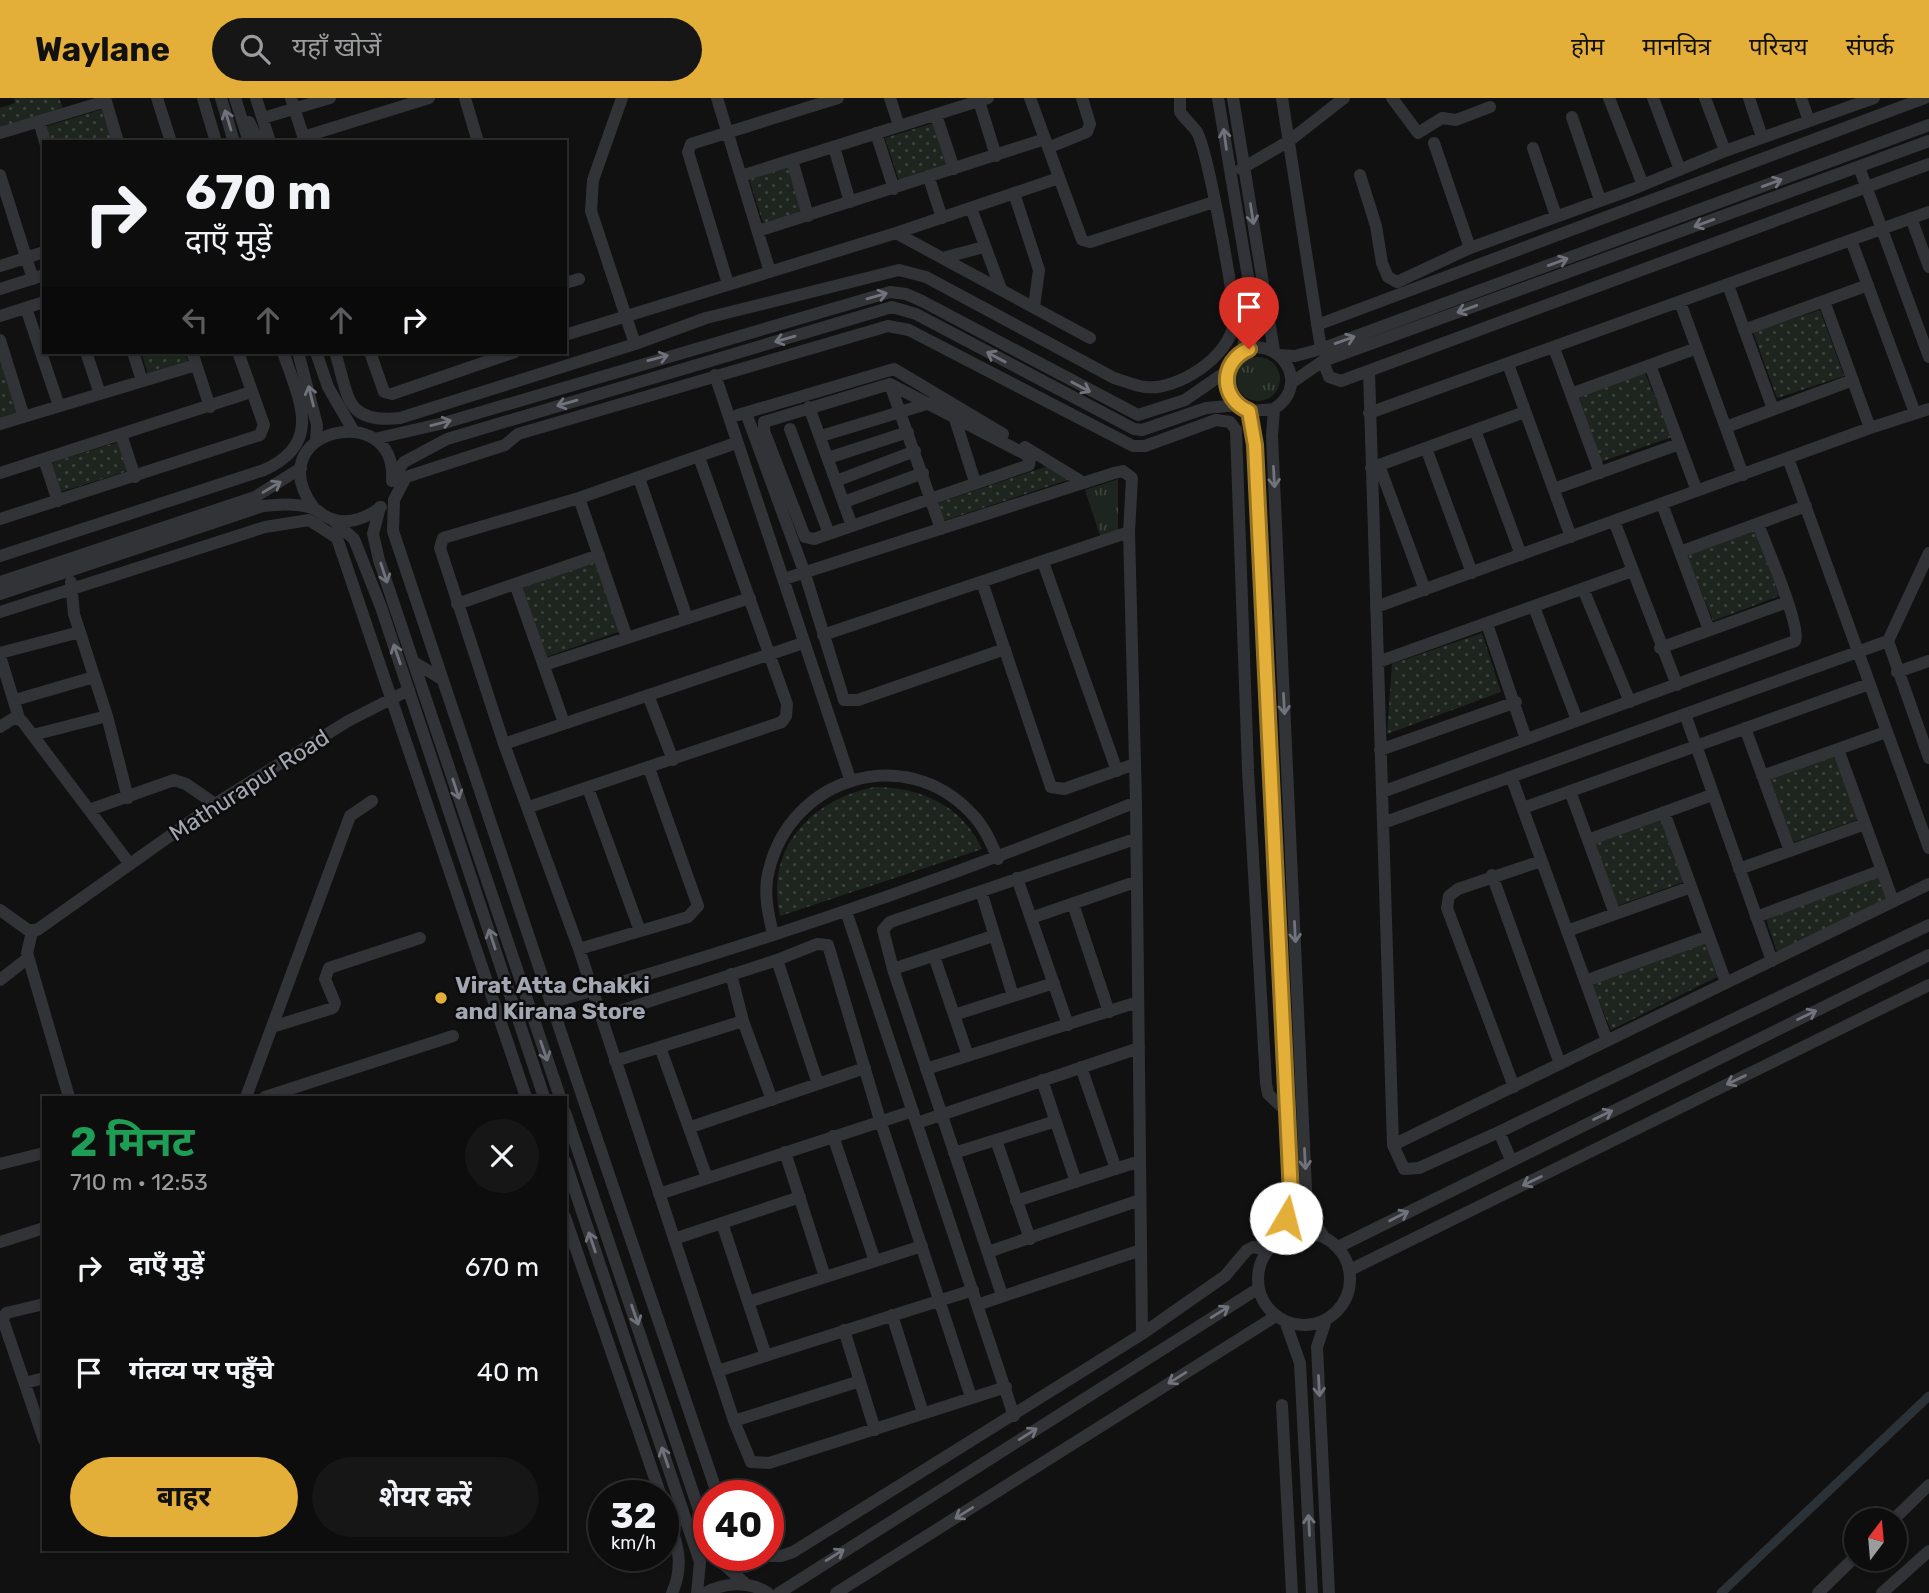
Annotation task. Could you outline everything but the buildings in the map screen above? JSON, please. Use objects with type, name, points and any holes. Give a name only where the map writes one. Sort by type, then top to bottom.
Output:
[{"type":"street","points":[[157,98],[170,140]]},
{"type":"street","points":[[203,98],[215,140]]},
{"type":"street","points":[[221,98],[233,140]]},
{"type":"street","points":[[256,98],[269,140]]},
{"type":"street","points":[[263,118],[293,103],[330,98]]},
{"type":"street","points":[[293,103],[304,139],[429,98]]},
{"type":"street","points":[[465,98],[475,140]]},
{"type":"street","points":[[622,98],[593,180],[590,202],[635,344]]},
{"type":"street","points":[[717,98],[771,271]]},
{"type":"street","points":[[890,98],[899,126]]},
{"type":"street","points":[[1030,98],[1079,237],[1085,242],[1214,202]]},
{"type":"street","points":[[758,232],[996,156],[1087,132],[1090,124],[1082,98]]},
{"type":"street","points":[[336,354],[352,406],[359,414],[379,420],[400,418],[635,344],[706,318],[899,270],[926,276],[1114,378],[1143,387],[1162,386],[1214,360],[1231,334],[1234,321],[1212,177],[1197,132],[1180,112],[1180,98]]},
{"type":"street","points":[[1219,98],[1250,289],[1243,351]]},
{"type":"street","points":[[1233,98],[1276,353],[1287,365],[1291,383],[1287,396],[1274,409],[1272,436],[1307,1211],[1324,1237],[1338,1247],[1350,1270],[1346,1299],[1326,1320],[1317,1347],[1329,1593]]},
{"type":"street","points":[[1282,98],[1322,355],[1329,377],[1334,381],[1369,372],[1929,164]]},
{"type":"street","points":[[1212,177],[1230,174],[1245,167],[1289,141],[1344,98]]},
{"type":"street","points":[[1609,98],[1643,185]]},
{"type":"street","points":[[1653,98],[1680,170]]},
{"type":"street","points":[[1705,98],[1725,150]]},
{"type":"street","points":[[1749,98],[1762,137]]},
{"type":"street","points":[[1801,98],[1809,121]]},
{"type":"street","points":[[1360,175],[1373,217],[1382,263],[1392,280],[1397,282],[1471,248],[1643,185],[1725,150],[1809,121],[1850,102],[1874,98]]},
{"type":"street","points":[[1317,325],[1925,98]]},
{"type":"street","points":[[0,132],[105,99],[117,140]]},
{"type":"street","points":[[728,284],[688,152],[695,142],[832,99]]},
{"type":"street","points":[[741,176],[983,100],[996,156]]},
{"type":"street","points":[[1397,100],[1414,131],[1421,133],[1442,118],[1456,120],[1490,107]]},
{"type":"street","points":[[237,103],[248,140]]},
{"type":"street","points":[[237,103],[257,140]]},
{"type":"street","points":[[936,115],[954,169]]},
{"type":"street","points":[[1572,117],[1600,201]]},
{"type":"street","points":[[39,121],[44,140]]},
{"type":"street","points":[[1291,383],[1322,355],[1929,125]]},
{"type":"street","points":[[876,134],[894,189]]},
{"type":"street","points":[[374,439],[444,423],[890,292],[906,294],[922,301],[1127,412],[1138,415],[1166,407],[1203,390],[1227,371],[1233,359],[1243,351],[1255,348],[1295,356],[1322,355],[1929,141]]},
{"type":"street","points":[[1434,143],[1471,248]]},
{"type":"street","points":[[834,147],[850,202]]},
{"type":"street","points":[[1533,148],[1556,216]]},
{"type":"street","points":[[792,160],[808,216]]},
{"type":"street","points":[[1859,167],[1929,357]]},
{"type":"street","points":[[0,175],[5,209],[26,258],[38,277],[0,289]]},
{"type":"street","points":[[929,178],[942,218]]},
{"type":"street","points":[[567,334],[896,233],[1059,178]]},
{"type":"street","points":[[1014,193],[1040,276],[1034,307]]},
{"type":"street","points":[[971,208],[1001,289]]},
{"type":"street","points":[[1369,413],[1929,212]]},
{"type":"street","points":[[1911,218],[1928,264]]},
{"type":"street","points":[[896,233],[946,257],[1090,338]]},
{"type":"street","points":[[1851,240],[1915,413]]},
{"type":"street","points":[[946,257],[984,247]]},
{"type":"street","points":[[0,266],[42,253]]},
{"type":"street","points":[[567,282],[579,279]]},
{"type":"street","points":[[1728,285],[1773,409]]},
{"type":"street","points":[[1744,330],[1868,285]]},
{"type":"street","points":[[1824,301],[1870,428]]},
{"type":"street","points":[[1680,302],[1743,475]]},
{"type":"street","points":[[0,316],[42,303]]},
{"type":"street","points":[[560,1096],[373,534],[380,507],[389,493],[393,477],[404,461],[447,439],[892,307],[916,314],[1125,426],[1142,430],[1206,408],[1274,409]]},
{"type":"street","points":[[26,308],[59,406]]},
{"type":"street","points":[[712,1480],[646,1292],[553,1002],[393,531],[394,500],[406,477],[505,445],[518,435],[715,375],[897,326],[1133,446],[1145,446],[1220,419],[1230,422],[1236,430],[1248,770],[1266,1083],[1268,1094],[1285,1110]]},
{"type":"street","points":[[0,340],[24,417]]},
{"type":"street","points":[[1554,348],[1600,472]]},
{"type":"street","points":[[1571,394],[1697,348]]},
{"type":"street","points":[[87,354],[100,394]]},
{"type":"street","points":[[134,354],[142,381]]},
{"type":"street","points":[[0,519],[260,436],[264,425],[239,354]]},
{"type":"street","points":[[0,556],[200,493],[264,470],[284,457],[297,447],[303,428],[301,406],[285,354]]},
{"type":"street","points":[[299,354],[311,393],[317,425],[316,441]]},
{"type":"street","points":[[317,354],[328,387],[353,430]]},
{"type":"street","points":[[371,354],[384,392],[392,394],[509,354]]},
{"type":"street","points":[[0,424],[142,381],[194,358],[210,407]]},
{"type":"street","points":[[1508,364],[1571,537]]},
{"type":"street","points":[[1650,365],[1697,491]]},
{"type":"street","points":[[727,417],[894,369],[1084,483]]},
{"type":"street","points":[[1227,371],[1227,390],[1244,408],[1255,445],[1291,1195],[1273,1245],[1261,1262],[1259,1288],[1262,1299],[1281,1319],[1300,1363],[1312,1593]]},
{"type":"street","points":[[1369,372],[1369,413],[1375,467],[1382,823],[1394,1146],[1400,1165],[1408,1171],[1499,1132],[1929,925]]},
{"type":"street","points":[[715,375],[850,779]]},
{"type":"street","points":[[1726,426],[1853,380]]},
{"type":"street","points":[[890,384],[941,529]]},
{"type":"street","points":[[890,384],[930,403],[1030,459],[1026,467],[975,482],[814,539],[803,534],[763,426],[764,422],[773,417],[890,384]]},
{"type":"street","points":[[1162,386],[1166,407]]},
{"type":"street","points":[[0,472],[251,392]]},
{"type":"street","points":[[821,436],[930,403]]},
{"type":"street","points":[[809,407],[852,526]]},
{"type":"street","points":[[1376,607],[1929,409]]},
{"type":"street","points":[[1375,467],[1525,412]]},
{"type":"street","points":[[746,413],[805,574],[842,697],[848,701],[1005,649]]},
{"type":"street","points":[[954,416],[975,482]]},
{"type":"street","points":[[1178,418],[1184,432]]},
{"type":"street","points":[[790,429],[829,534]]},
{"type":"street","points":[[314,508],[301,483],[301,468],[306,454],[316,441],[327,434],[353,430],[374,439],[384,450],[393,477]]},
{"type":"street","points":[[1475,430],[1521,555]]},
{"type":"street","points":[[828,458],[908,432]]},
{"type":"street","points":[[121,434],[135,477]]},
{"type":"street","points":[[736,443],[579,498],[443,538],[440,548],[504,744],[579,949],[734,1421],[751,1462],[758,1464],[875,1430],[1006,1387]]},
{"type":"street","points":[[1554,489],[1679,444]]},
{"type":"street","points":[[1426,448],[1472,573]]},
{"type":"street","points":[[836,481],[915,452]]},
{"type":"street","points":[[529,807],[782,722],[786,716],[787,704],[699,457]]},
{"type":"street","points":[[1788,458],[1929,848]]},
{"type":"street","points":[[44,459],[58,501]]},
{"type":"street","points":[[1375,467],[1425,590]]},
{"type":"street","points":[[0,582],[255,497],[301,468]]},
{"type":"street","points":[[844,502],[923,473]]},
{"type":"street","points":[[784,579],[1114,473],[1129,474],[1132,478],[1129,532],[1136,802],[1142,1334]]},
{"type":"street","points":[[639,478],[687,618]]},
{"type":"street","points":[[579,498],[628,638]]},
{"type":"street","points":[[0,594],[262,506],[280,504],[314,508],[333,520],[354,539],[409,690],[544,1096]]},
{"type":"street","points":[[1662,504],[1709,630]]},
{"type":"street","points":[[1680,552],[1806,506]]},
{"type":"street","points":[[333,520],[350,522],[366,517],[380,507]]},
{"type":"street","points":[[0,612],[258,528],[304,521],[316,522],[340,543],[390,699],[526,1096]]},
{"type":"street","points":[[1614,522],[1660,648],[1677,685]]},
{"type":"street","points":[[1382,792],[1797,639],[1787,602],[1758,524]]},
{"type":"street","points":[[823,635],[1129,532]]},
{"type":"street","points":[[1929,553],[1888,641],[1929,758]]},
{"type":"street","points":[[457,604],[599,555]]},
{"type":"street","points":[[1042,562],[1117,771]]},
{"type":"street","points":[[69,571],[80,632],[107,716],[128,799]]},
{"type":"street","points":[[1378,662],[1632,571]]},
{"type":"street","points":[[982,582],[1051,787],[1064,789],[1135,764]]},
{"type":"street","points":[[515,584],[564,723]]},
{"type":"street","points":[[1583,589],[1630,702]]},
{"type":"street","points":[[544,665],[750,597]]},
{"type":"street","points":[[1660,648],[1787,602]]},
{"type":"street","points":[[1534,607],[1577,720]]},
{"type":"street","points":[[1487,624],[1516,702],[1526,739]]},
{"type":"street","points":[[80,632],[0,654],[19,718],[129,863]]},
{"type":"street","points":[[1382,823],[1512,779],[1888,641]]},
{"type":"street","points":[[504,744],[803,643]]},
{"type":"street","points":[[414,662],[443,680]]},
{"type":"street","points":[[1897,672],[1928,666]]},
{"type":"street","points":[[15,700],[94,677]]},
{"type":"street","points":[[1522,808],[1869,684]]},
{"type":"street","name":"Mathurapur Road","points":[[32,932],[215,804],[308,745],[409,690]]},
{"type":"street","points":[[648,695],[673,760]]},
{"type":"street","points":[[1380,750],[1516,702]]},
{"type":"street","points":[[1685,714],[1694,746],[1772,961]]},
{"type":"street","points":[[33,735],[107,716]]},
{"type":"street","points":[[0,727],[19,718]]},
{"type":"street","points":[[1745,728],[1790,851]]},
{"type":"street","points":[[1762,776],[1886,732]]},
{"type":"street","points":[[1838,749],[1893,901]]},
{"type":"street","points":[[579,949],[688,917],[698,906],[649,768]]},
{"type":"street","points":[[773,933],[767,892],[768,872],[778,842],[795,816],[818,795],[850,779],[900,776],[926,783],[950,795],[971,813],[987,834],[998,859]]},
{"type":"street","points":[[1512,779],[1607,1041]]},
{"type":"street","points":[[89,810],[128,799],[174,780],[186,784],[215,804]]},
{"type":"street","points":[[588,788],[640,931]]},
{"type":"street","points":[[1570,791],[1615,914]]},
{"type":"street","points":[[1588,840],[1712,795]]},
{"type":"street","points":[[246,1096],[350,816],[372,801]]},
{"type":"street","points":[[553,1002],[846,911],[998,859],[1136,802]]},
{"type":"street","points":[[1664,812],[1726,983]]},
{"type":"street","points":[[1739,869],[1865,824]]},
{"type":"street","points":[[1002,1295],[893,969],[884,935],[885,925],[1135,839]]},
{"type":"street","points":[[1514,1087],[1447,908],[1452,893],[1492,875],[1541,860]]},
{"type":"street","points":[[1756,918],[1882,870]]},
{"type":"street","points":[[1492,875],[1560,1064]]},
{"type":"street","points":[[1017,878],[1068,1025]]},
{"type":"street","points":[[1031,918],[1135,882]]},
{"type":"street","points":[[1394,1146],[1929,884]]},
{"type":"street","points":[[1567,931],[1691,887]]},
{"type":"street","points":[[981,891],[1013,996]]},
{"type":"street","points":[[1073,904],[1109,1012]]},
{"type":"street","points":[[0,910],[32,932],[26,949],[28,958],[69,1096]]},
{"type":"street","points":[[846,911],[973,1290],[980,1304],[1014,1416]]},
{"type":"street","points":[[893,969],[993,936]]},
{"type":"street","points":[[1585,981],[1709,936]]},
{"type":"street","points":[[272,1027],[333,1008],[335,1003],[326,979],[326,971],[329,968],[420,938]]},
{"type":"street","points":[[601,1017],[777,960],[817,944],[828,945],[880,1121],[971,1397]]},
{"type":"street","points":[[934,956],[968,1056]]},
{"type":"street","points":[[1338,1247],[1929,956]]},
{"type":"street","points":[[0,980],[28,958]]},
{"type":"street","points":[[777,960],[818,1084]]},
{"type":"street","points":[[731,974],[743,1021],[772,1100]]},
{"type":"street","points":[[954,1015],[1054,983]]},
{"type":"street","points":[[1350,1270],[1929,985]]},
{"type":"street","points":[[926,1069],[1138,1002]]},
{"type":"street","points":[[615,1061],[743,1021]]},
{"type":"street","points":[[268,1096],[453,1036]]},
{"type":"street","points":[[660,1047],[691,1127],[707,1178]]},
{"type":"street","points":[[659,1194],[880,1121],[941,1114],[1139,1048]]},
{"type":"street","points":[[1081,1067],[1116,1169]]},
{"type":"street","points":[[691,1127],[864,1068]]},
{"type":"street","points":[[1042,1080],[1076,1182]]},
{"type":"street","points":[[567,1118],[693,1488]]},
{"type":"street","points":[[954,1153],[1055,1121]]},
{"type":"street","points":[[1499,1132],[1511,1160]]},
{"type":"street","points":[[833,1136],[875,1261]]},
{"type":"street","points":[[996,1140],[1030,1239]]},
{"type":"street","points":[[785,1152],[825,1277]]},
{"type":"street","points":[[0,1164],[42,1154]]},
{"type":"street","points":[[1016,1201],[1140,1161]]},
{"type":"street","points":[[567,1167],[700,1562],[697,1593]]},
{"type":"street","points":[[674,1239],[800,1198]]},
{"type":"street","points":[[988,1252],[1140,1200]]},
{"type":"street","points":[[567,1223],[656,1480]]},
{"type":"street","points":[[722,1223],[766,1356]]},
{"type":"street","points":[[0,1241],[42,1229]]},
{"type":"street","points":[[784,1555],[1014,1416],[1142,1334],[1225,1276],[1247,1250],[1273,1245],[1292,1234],[1308,1233],[1324,1237]]},
{"type":"street","points":[[748,1302],[922,1246]]},
{"type":"street","points":[[980,1304],[1141,1250]]},
{"type":"street","points":[[779,1593],[1259,1288]]},
{"type":"street","points":[[718,1371],[973,1290]]},
{"type":"street","points":[[42,1305],[4,1316],[42,1434]]},
{"type":"street","points":[[892,1315],[923,1413]]},
{"type":"street","points":[[836,1593],[1281,1319],[1313,1325],[1326,1320]]},
{"type":"street","points":[[844,1330],[875,1430]]},
{"type":"street","points":[[25,1383],[42,1379]]},
{"type":"street","points":[[734,1421],[860,1381]]},
{"type":"street","points":[[1282,1405],[1292,1593]]},
{"type":"street","points":[[679,1443],[689,1412]]},
{"type":"street","points":[[642,1438],[657,1433]]},
{"type":"street","points":[[1905,1508],[1929,1485]]},
{"type":"street","points":[[1882,1593],[1928,1554]]},
{"type":"street","points":[[672,1593],[679,1578],[679,1558]]},
{"type":"street","points":[[1818,1593],[1844,1568]]},
{"type":"street","points":[[731,1571],[747,1585],[768,1593]]},
{"type":"street","points":[[705,1593],[728,1585],[747,1585]]},
{"type":"green space","points":[[14,98],[59,98],[63,109],[0,129],[0,108],[15,103]]},
{"type":"green space","points":[[103,109],[112,140],[48,140],[44,127]]},
{"type":"green space","points":[[937,122],[950,165],[899,181],[885,138]]},
{"type":"green space","points":[[790,166],[804,211],[763,223],[749,179]]},
{"type":"green space","points":[[1820,310],[1844,376],[1777,398],[1753,332]]},
{"type":"green space","points":[[142,354],[186,354],[188,362],[148,375]]},
{"type":"green space","points":[[0,357],[18,415],[0,421]]},
{"type":"green space","points":[[1258,357],[1274,363],[1280,379],[1274,395],[1258,401],[1242,395],[1236,379],[1242,363]]},
{"type":"green space","points":[[1645,373],[1672,437],[1600,462],[1577,396]]},
{"type":"green space","points":[[118,442],[128,471],[60,492],[51,463]]},
{"type":"green space","points":[[1048,466],[1071,479],[940,522],[935,504]]},
{"type":"green space","points":[[1118,479],[1118,532],[1101,538],[1085,490]]},
{"type":"green space","points":[[1756,531],[1779,596],[1713,621],[1687,555]]},
{"type":"green space","points":[[596,560],[621,631],[546,657],[522,586]]},
{"type":"green space","points":[[1482,633],[1501,692],[1387,734],[1392,664]]},
{"type":"green space","points":[[1836,754],[1859,819],[1792,843],[1769,777]]},
{"type":"green space","points":[[874,787],[907,790],[938,802],[963,821],[982,849],[780,916],[777,891],[780,869],[787,849],[798,831],[831,803],[851,793]]},
{"type":"green space","points":[[1661,817],[1684,882],[1617,906],[1594,842]]},
{"type":"green space","points":[[1878,875],[1887,899],[1777,952],[1766,919]]},
{"type":"green space","points":[[1705,941],[1717,977],[1611,1030],[1592,984]]},
{"type":"waterway","points":[[1721,1593],[1929,1396]]},
{"type":"place","name":"Virat Atta Chakki and Kirana Store","points":[[441,998]]},
{"type":"route","points":[[1249,349],[1233,359],[1227,371],[1226,383],[1234,401],[1249,411],[1255,445],[1291,1195],[1286,1218]]}]
